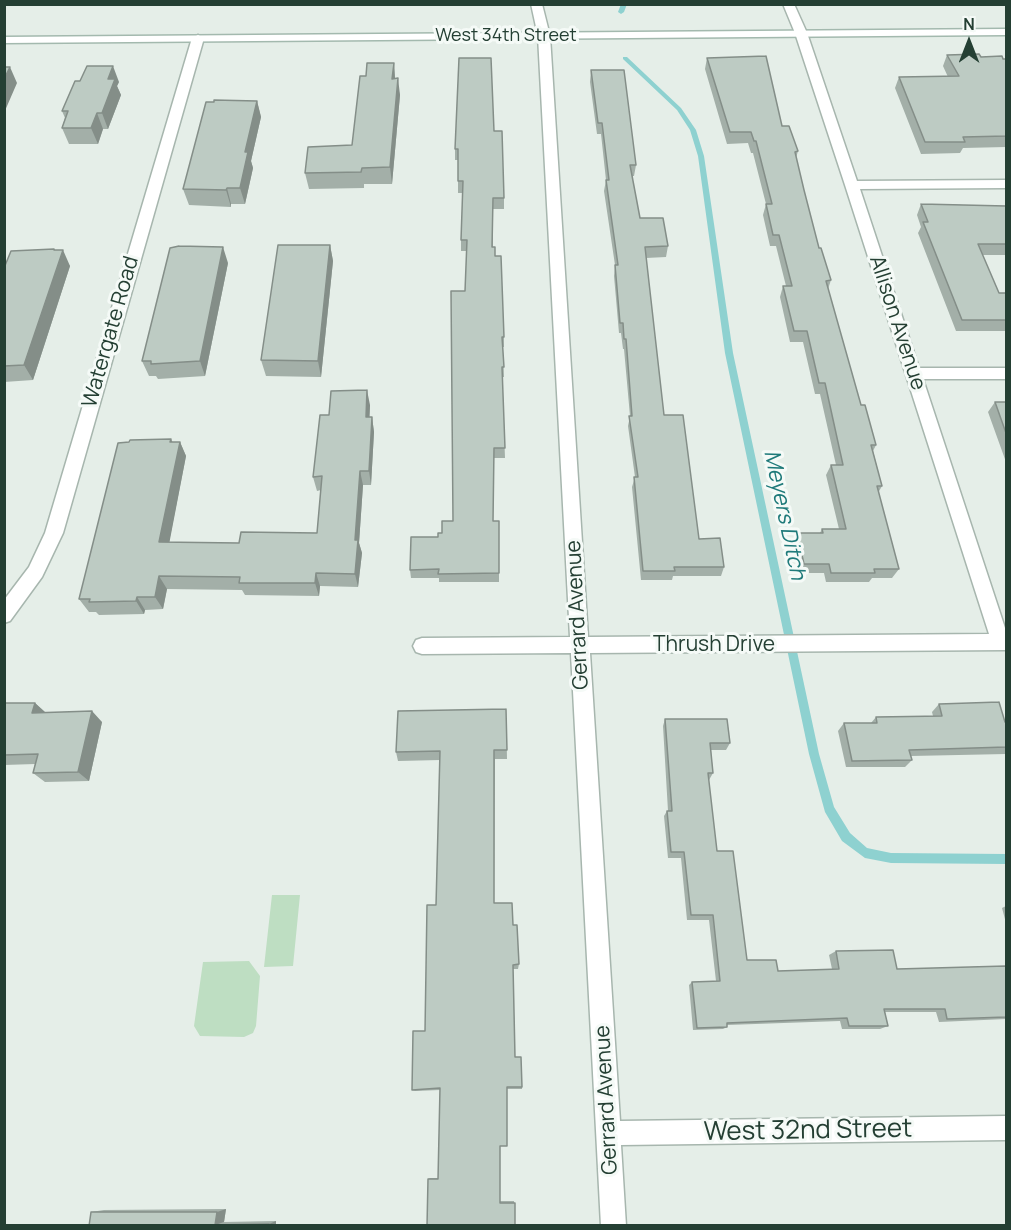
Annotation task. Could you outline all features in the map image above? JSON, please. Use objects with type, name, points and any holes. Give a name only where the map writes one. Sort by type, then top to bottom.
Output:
[{"type":"street","name":"Gerrard Avenue","points":[[536,4],[544,36],[614,1226]]},
{"type":"street","name":"Allison Avenue","points":[[788,4],[801,33],[1004,642]]},
{"type":"street","name":"West 34th Street","points":[[4,40],[1006,32]]},
{"type":"street","name":"Watergate Road","points":[[4,615],[36,572],[54,533],[198,38]]},
{"type":"street","points":[[852,185],[1006,184]]},
{"type":"street","points":[[914,374],[1006,373]]},
{"type":"street","name":"Thrush Drive","points":[[422,646],[1004,642]]},
{"type":"street","name":"West 32nd Street","points":[[609,1133],[1006,1128]]},
{"type":"green space","points":[[272,895],[300,895],[293,966],[264,967]]},
{"type":"green space","points":[[249,961],[260,976],[256,1026],[253,1033],[244,1037],[200,1036],[194,1026],[203,962]]},
{"type":"building","points":[[979,54],[981,57],[1002,56],[1006,59],[1006,136],[963,137],[965,142],[925,142],[899,77],[959,76],[947,55]]},
{"type":"building","points":[[766,56],[782,126],[789,126],[798,151],[795,152],[804,190],[819,248],[821,248],[831,280],[826,281],[861,405],[865,405],[876,445],[871,445],[882,486],[877,486],[899,569],[874,569],[875,573],[831,573],[829,564],[804,564],[797,533],[823,533],[822,529],[846,529],[831,465],[843,465],[825,383],[819,383],[807,331],[794,331],[783,286],[792,286],[779,235],[773,235],[766,204],[772,204],[756,141],[751,132],[730,132],[707,58]]},
{"type":"building","points":[[459,58],[491,58],[494,131],[502,131],[504,198],[493,198],[492,247],[495,247],[495,256],[501,256],[504,337],[502,337],[504,367],[502,367],[505,448],[494,448],[493,521],[499,521],[499,573],[438,574],[439,569],[410,570],[411,537],[438,537],[438,533],[442,533],[442,521],[453,521],[451,291],[465,291],[467,240],[461,240],[463,181],[458,181],[458,149],[455,149]]},
{"type":"building","points":[[367,63],[394,63],[392,79],[398,78],[390,167],[362,168],[361,172],[305,173],[308,147],[352,145],[360,76],[366,76]]},
{"type":"building","points":[[87,66],[113,66],[108,79],[115,79],[102,113],[97,113],[91,128],[62,128],[68,111],[62,111],[75,81],[80,81]]},
{"type":"building","points":[[4,67],[10,67],[4,79]]},
{"type":"building","points":[[591,70],[624,70],[636,165],[630,165],[640,218],[663,218],[668,246],[645,247],[664,415],[683,415],[699,539],[720,538],[724,567],[674,567],[675,571],[643,571],[634,477],[638,477],[629,416],[632,416],[626,339],[624,339],[623,323],[620,323],[615,265],[618,265],[606,180],[609,180],[602,123],[598,123]]},
{"type":"building","points":[[214,100],[257,101],[245,152],[248,152],[240,188],[183,189],[206,102],[214,102]]},
{"type":"building","points":[[921,204],[1006,206],[1006,244],[978,244],[999,293],[1006,293],[1006,320],[962,320],[923,222],[928,222]]},
{"type":"building","points":[[278,245],[330,245],[318,361],[261,360]]},
{"type":"building","points":[[179,246],[223,247],[200,361],[151,364],[151,361],[142,361],[170,248]]},
{"type":"building","points":[[63,250],[24,365],[4,366],[4,268],[11,251]]},
{"type":"building","points":[[367,390],[366,417],[372,417],[369,471],[360,471],[355,574],[316,573],[315,583],[239,583],[240,577],[159,576],[155,597],[137,597],[136,601],[89,602],[90,599],[79,599],[118,443],[130,440],[171,439],[170,442],[180,442],[159,542],[239,543],[241,532],[317,533],[322,476],[313,477],[320,415],[329,415],[331,391]]},
{"type":"building","points":[[995,402],[1006,402],[1006,433]]},
{"type":"building","points":[[999,702],[1006,722],[1006,747],[909,750],[912,760],[852,761],[844,723],[877,723],[876,717],[942,716],[939,704]]},
{"type":"building","points":[[4,703],[35,703],[32,713],[92,711],[78,772],[33,773],[38,754],[4,755]]},
{"type":"building","points":[[506,709],[507,750],[494,750],[494,903],[512,903],[513,925],[517,925],[519,964],[513,965],[515,1057],[521,1057],[522,1087],[507,1087],[507,1146],[500,1146],[500,1203],[515,1203],[515,1226],[427,1226],[428,1179],[438,1179],[440,1088],[412,1090],[413,1031],[425,1031],[427,905],[436,905],[440,751],[396,752],[398,711]]},
{"type":"building","points":[[665,719],[727,719],[730,743],[710,743],[713,773],[708,773],[717,851],[733,851],[747,960],[776,960],[778,971],[839,969],[836,951],[893,950],[897,969],[1006,966],[1006,1017],[947,1019],[945,1009],[884,1009],[888,1026],[849,1026],[847,1018],[727,1023],[727,1027],[697,1028],[692,982],[720,981],[713,915],[691,915],[684,852],[671,852],[667,811],[672,811]]},
{"type":"building","points":[[91,1212],[217,1212],[215,1225],[269,1224],[269,1226],[89,1226]]},
{"type":"waterway","name":"Meyers Ditch","points":[[621,12],[624,4]]},
{"type":"waterway","name":"Meyers Ditch","points":[[625,58],[679,109],[693,130],[701,156],[729,353],[814,754],[829,809],[846,837],[865,853],[891,858],[1006,859]]}]
